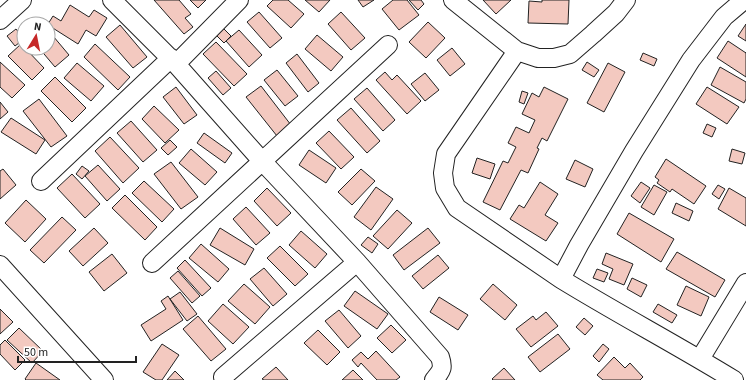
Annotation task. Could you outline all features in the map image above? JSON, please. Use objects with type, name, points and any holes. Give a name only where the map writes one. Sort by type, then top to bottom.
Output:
[{"type":"street","points":[[0,20],[22,0]]},
{"type":"street","points":[[112,0],[174,61],[262,161],[357,262],[440,358],[442,363],[441,371],[434,380]]},
{"type":"street","points":[[41,181],[239,0]]},
{"type":"street","points":[[453,0],[517,51],[538,58],[554,58],[570,54],[616,13],[626,0]]},
{"type":"street","points":[[561,279],[614,184],[691,60],[724,17],[744,0]]},
{"type":"street","points":[[152,263],[388,45]]},
{"type":"street","points":[[517,51],[446,154],[443,173],[445,188],[457,208],[561,279],[602,304],[700,358],[734,380]]},
{"type":"street","points":[[223,377],[357,262]]},
{"type":"street","points":[[0,265],[104,380]]},
{"type":"street","points":[[700,358],[746,284]]},
{"type":"building","points":[[154,0],[179,0],[191,14],[185,18],[193,27],[184,34]]},
{"type":"building","points":[[190,0],[206,0],[198,8]]},
{"type":"building","points":[[273,0],[288,0],[304,14],[291,28],[267,6]]},
{"type":"building","points":[[305,0],[330,0],[319,12]]},
{"type":"building","points":[[358,0],[374,0],[363,7]]},
{"type":"building","points":[[393,0],[407,0],[419,15],[399,30],[382,9]]},
{"type":"building","points":[[409,0],[421,0],[424,4],[418,10]]},
{"type":"building","points":[[483,0],[511,0],[496,14]]},
{"type":"building","points":[[542,0],[569,0],[568,24],[528,23],[529,1],[542,2]]},
{"type":"building","points":[[70,5],[89,17],[94,10],[107,18],[96,36],[86,30],[78,44],[56,30],[56,18],[61,21]]},
{"type":"building","points":[[259,12],[282,38],[270,48],[247,22]]},
{"type":"building","points":[[341,12],[365,38],[351,50],[328,24]]},
{"type":"building","points":[[428,22],[445,38],[426,58],[409,42]]},
{"type":"building","points":[[746,24],[746,41],[738,36]]},
{"type":"building","points":[[120,25],[147,57],[133,68],[106,37]]},
{"type":"building","points":[[223,28],[231,36],[224,43],[216,35]]},
{"type":"building","points":[[16,29],[16,45],[15,46],[7,36]]},
{"type":"building","points":[[239,30],[262,55],[249,67],[226,41]]},
{"type":"building","points":[[317,35],[343,57],[331,71],[305,49]]},
{"type":"building","points":[[56,40],[69,55],[55,67],[46,56],[56,56]]},
{"type":"building","points":[[728,41],[746,53],[746,77],[717,58]]},
{"type":"building","points":[[216,42],[247,74],[234,86],[203,54]]},
{"type":"building","points":[[95,44],[130,77],[118,90],[84,57]]},
{"type":"building","points":[[452,48],[465,64],[450,76],[437,60]]},
{"type":"building","points":[[16,49],[16,56],[33,56],[44,68],[32,80],[8,56]]},
{"type":"building","points":[[643,53],[657,59],[654,66],[640,60]]},
{"type":"building","points":[[297,54],[319,83],[308,92],[286,63]]},
{"type":"building","points":[[0,62],[25,85],[12,98],[0,87]]},
{"type":"building","points":[[587,62],[599,70],[594,77],[582,70]]},
{"type":"building","points":[[77,63],[104,86],[91,101],[64,78]]},
{"type":"building","points":[[608,63],[625,72],[604,112],[587,103]]},
{"type":"building","points":[[720,67],[746,82],[746,99],[744,103],[711,85]]},
{"type":"building","points":[[277,70],[298,96],[285,106],[264,80]]},
{"type":"building","points":[[216,71],[231,88],[223,95],[208,78]]},
{"type":"building","points":[[385,72],[392,80],[397,75],[421,101],[407,114],[376,80]]},
{"type":"building","points":[[425,73],[439,90],[425,101],[411,84]]},
{"type":"building","points":[[55,77],[86,108],[72,122],[41,91]]},
{"type":"building","points":[[261,86],[291,125],[277,136],[246,97]]},
{"type":"building","points":[[176,87],[197,115],[184,124],[163,97]]},
{"type":"building","points":[[544,87],[568,99],[547,141],[542,138],[537,148],[539,149],[528,173],[521,170],[500,210],[483,202],[503,161],[508,163],[516,147],[508,143],[516,127],[529,133],[535,120],[522,114],[532,93],[539,97]]},
{"type":"building","points":[[707,87],[739,107],[727,124],[696,104]]},
{"type":"building","points":[[367,88],[395,120],[383,131],[354,99]]},
{"type":"building","points":[[522,91],[528,93],[524,104],[519,102]]},
{"type":"building","points":[[39,99],[67,136],[51,147],[23,111]]},
{"type":"building","points":[[0,102],[8,112],[0,119]]},
{"type":"building","points":[[154,106],[179,130],[165,143],[142,119]]},
{"type":"building","points":[[351,108],[380,141],[367,153],[337,120]]},
{"type":"building","points":[[11,118],[45,140],[36,154],[1,132]]},
{"type":"building","points":[[131,121],[157,150],[143,162],[117,133]]},
{"type":"building","points":[[707,124],[716,128],[712,137],[703,133]]},
{"type":"building","points":[[329,131],[354,157],[341,169],[316,143]]},
{"type":"building","points":[[204,133],[232,153],[225,163],[197,143]]},
{"type":"building","points":[[110,137],[139,168],[123,183],[95,151]]},
{"type":"building","points":[[170,140],[177,147],[168,155],[161,148]]},
{"type":"building","points":[[191,149],[217,172],[205,185],[179,163]]},
{"type":"building","points":[[732,149],[745,153],[742,164],[729,161]]},
{"type":"building","points":[[309,150],[336,168],[326,183],[299,165]]},
{"type":"building","points":[[477,158],[495,164],[490,179],[472,173]]},
{"type":"building","points":[[666,159],[706,186],[694,204],[672,189],[670,192],[657,183],[659,180],[655,177]]},
{"type":"building","points":[[575,160],[593,169],[585,187],[566,179]]},
{"type":"building","points":[[171,162],[198,197],[181,209],[154,174]]},
{"type":"building","points":[[98,165],[120,189],[107,201],[85,176]]},
{"type":"building","points":[[82,166],[89,171],[82,179],[76,174]]},
{"type":"building","points":[[3,169],[16,185],[0,199],[0,171]]},
{"type":"building","points":[[361,169],[375,181],[352,205],[338,192]]},
{"type":"building","points":[[72,174],[100,204],[85,218],[57,188]]},
{"type":"building","points":[[144,181],[174,209],[162,222],[132,193]]},
{"type":"building","points":[[540,182],[558,194],[545,215],[558,223],[546,241],[510,219],[519,205],[524,208]]},
{"type":"building","points":[[641,182],[650,188],[640,203],[631,196]]},
{"type":"building","points":[[654,185],[667,192],[654,215],[641,207]]},
{"type":"building","points":[[718,185],[725,189],[719,199],[712,194]]},
{"type":"building","points":[[376,187],[393,199],[371,230],[354,217]]},
{"type":"building","points":[[267,188],[291,213],[277,226],[254,201]]},
{"type":"building","points":[[729,188],[746,198],[746,226],[718,209]]},
{"type":"building","points":[[125,195],[157,227],[145,240],[112,208]]},
{"type":"building","points":[[26,200],[46,219],[25,242],[5,223]]},
{"type":"building","points":[[676,203],[693,211],[689,221],[672,213]]},
{"type":"building","points":[[246,207],[270,233],[256,245],[233,219]]},
{"type":"building","points":[[397,210],[412,223],[388,249],[373,236]]},
{"type":"building","points":[[629,213],[674,239],[661,262],[617,234]]},
{"type":"building","points":[[62,217],[76,230],[44,263],[30,250]]},
{"type":"building","points":[[94,228],[108,243],[83,266],[69,251]]},
{"type":"building","points":[[220,228],[254,249],[245,265],[210,245]]},
{"type":"building","points":[[428,228],[440,243],[404,270],[393,255]]},
{"type":"building","points":[[301,231],[327,254],[315,268],[289,245]]},
{"type":"building","points":[[368,237],[378,244],[372,253],[361,245]]},
{"type":"building","points":[[201,244],[229,269],[218,282],[189,258]]},
{"type":"building","points":[[280,246],[308,274],[295,286],[267,258]]},
{"type":"building","points":[[677,252],[725,280],[715,297],[666,269]]},
{"type":"building","points":[[606,253],[633,264],[624,285],[609,279],[613,269],[602,264]]},
{"type":"building","points":[[112,254],[127,273],[104,291],[89,272]]},
{"type":"building","points":[[438,255],[449,268],[423,289],[412,276]]},
{"type":"building","points":[[185,260],[211,288],[202,296],[177,268]]},
{"type":"building","points":[[264,268],[287,294],[273,306],[250,279]]},
{"type":"building","points":[[597,269],[608,273],[604,282],[593,278]]},
{"type":"building","points":[[178,271],[200,296],[192,303],[170,278]]},
{"type":"building","points":[[632,278],[647,285],[641,297],[627,289]]},
{"type":"building","points":[[244,284],[270,307],[255,324],[228,301]]},
{"type":"building","points":[[493,284],[517,305],[505,320],[480,299]]},
{"type":"building","points":[[686,286],[709,297],[701,316],[677,305]]},
{"type":"building","points":[[355,291],[388,314],[377,329],[344,306]]},
{"type":"building","points":[[180,292],[197,314],[187,321],[170,299]]},
{"type":"building","points":[[168,296],[183,320],[151,341],[141,325],[166,309],[161,301]]},
{"type":"building","points":[[439,297],[468,315],[458,330],[430,312]]},
{"type":"building","points":[[223,304],[249,327],[233,344],[208,321]]},
{"type":"building","points":[[658,304],[677,315],[672,323],[653,312]]},
{"type":"building","points":[[0,309],[13,322],[0,334]]},
{"type":"building","points":[[339,310],[361,336],[348,348],[325,321]]},
{"type":"building","points":[[546,312],[558,326],[531,347],[516,329],[533,316],[536,320]]},
{"type":"building","points":[[198,316],[226,349],[211,361],[183,329]]},
{"type":"building","points":[[584,318],[593,326],[585,335],[576,327]]},
{"type":"building","points":[[391,325],[406,340],[392,353],[377,338]]},
{"type":"building","points":[[19,328],[43,351],[32,363],[7,340]]},
{"type":"building","points":[[318,330],[340,352],[327,365],[304,343]]},
{"type":"building","points":[[558,334],[570,349],[540,372],[528,357]]},
{"type":"building","points":[[5,340],[25,360],[15,370],[0,354],[0,345]]},
{"type":"building","points":[[162,344],[179,355],[162,380],[156,380],[143,372]]},
{"type":"building","points":[[603,344],[609,349],[599,362],[593,356]]},
{"type":"building","points":[[376,351],[400,377],[396,380],[377,380],[361,363],[358,367],[352,360],[361,352],[368,359]]},
{"type":"building","points":[[614,357],[625,368],[630,363],[643,377],[640,380],[603,380],[597,375]]},
{"type":"building","points":[[36,363],[60,380],[26,380],[25,379]]},
{"type":"building","points":[[276,367],[288,380],[262,379]]},
{"type":"building","points":[[504,368],[515,380],[492,379]]},
{"type":"building","points":[[353,370],[363,380],[342,380]]},
{"type":"building","points":[[175,371],[184,380],[167,380]]}]
